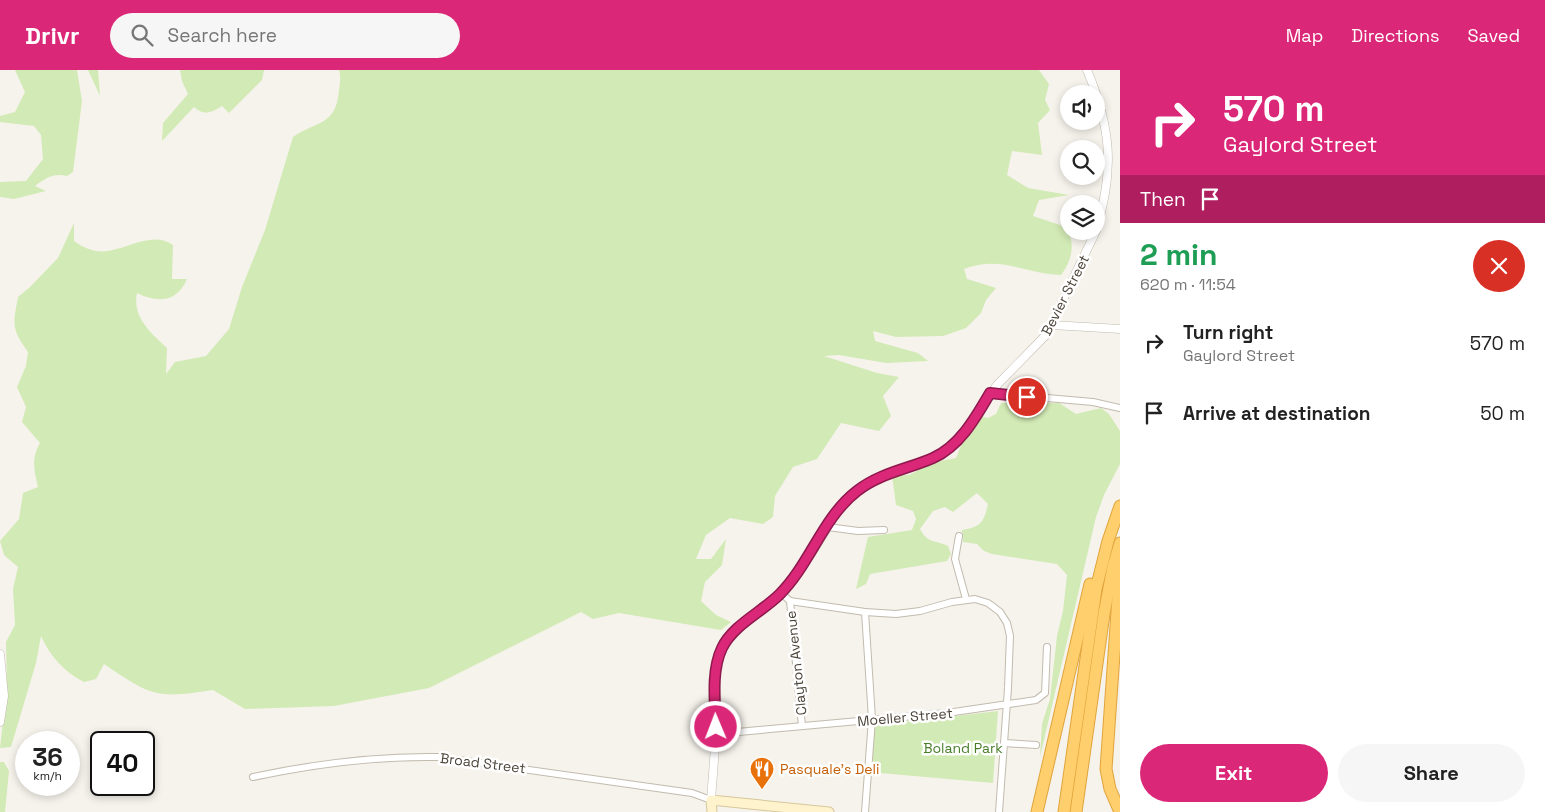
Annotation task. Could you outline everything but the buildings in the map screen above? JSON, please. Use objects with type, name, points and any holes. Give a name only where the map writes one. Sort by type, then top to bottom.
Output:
[{"type":"highway","points":[[1037,812],[1093,571],[1120,506]]},
{"type":"highway","points":[[1076,812],[1072,797],[1096,589],[1111,531]]},
{"type":"highway","points":[[1064,812],[1072,797],[1105,607],[1120,543]]},
{"type":"highway","points":[[1120,569],[1106,769],[1110,788],[1120,812]]},
{"type":"main road","points":[[712,800],[829,812]]},
{"type":"main road","name":"Bevier Street","points":[[712,800],[712,812]]},
{"type":"main road","points":[[726,812],[740,804]]},
{"type":"street","name":"Bevier Street","points":[[1087,70],[1103,112],[1109,147],[1108,181],[1105,195]]},
{"type":"street","name":"Bevier Street","points":[[712,800],[716,734],[716,674],[723,646],[737,630],[781,593],[800,570],[842,506],[865,486],[891,472],[932,458],[945,451],[960,438],[990,393],[1041,341],[1052,325],[1091,240]]},
{"type":"street","points":[[1052,325],[1120,329]]},
{"type":"street","points":[[990,393],[1093,402],[1120,408]]},
{"type":"street","points":[[828,527],[858,531],[884,530]]},
{"type":"street","points":[[959,536],[955,558],[966,599]]},
{"type":"street","points":[[781,593],[790,600],[865,612],[908,613],[966,599],[982,601],[996,607],[1008,624],[1010,636],[999,812]]},
{"type":"street","name":"Clayton Avenue","points":[[790,600],[802,726]]},
{"type":"street","points":[[865,612],[872,719],[865,812]]},
{"type":"street","name":"Moeller Street","points":[[716,734],[1007,706],[1036,700],[1043,696],[1048,647]]},
{"type":"street","points":[[0,654],[4,696],[0,722]]},
{"type":"street","points":[[1004,743],[1036,745]]},
{"type":"street","name":"Broad Street","points":[[253,777],[324,764],[438,757],[683,792],[712,800]]},
{"type":"green space","points":[[15,70],[77,70],[82,101],[73,172],[67,176],[58,175],[50,177],[35,186],[46,191],[14,199],[0,197],[0,182],[26,181],[43,159],[41,135],[34,126],[0,122],[0,116],[15,112],[25,92]]},
{"type":"green space","points":[[88,70],[98,70],[100,96]]},
{"type":"green space","points":[[180,70],[264,70],[262,80],[229,113],[222,106],[208,112],[201,112],[194,107],[162,141],[163,123],[188,94],[182,81]]},
{"type":"green space","points":[[339,70],[1039,70],[1049,84],[1045,100],[1050,110],[1038,123],[1042,155],[1012,151],[1007,175],[1028,188],[1069,195],[1039,200],[1033,216],[1060,225],[1060,240],[1071,240],[1070,258],[1061,275],[1036,272],[1001,264],[977,265],[964,269],[967,279],[996,288],[986,300],[981,313],[966,328],[943,336],[896,337],[873,331],[875,341],[918,353],[928,361],[886,363],[839,355],[824,356],[877,373],[899,377],[883,396],[891,416],[879,431],[841,423],[817,459],[793,467],[775,496],[773,517],[763,524],[730,518],[706,535],[696,559],[711,559],[726,539],[722,565],[705,582],[701,601],[716,615],[731,622],[721,630],[619,613],[593,619],[581,612],[429,688],[334,706],[245,709],[213,690],[166,694],[144,689],[104,664],[96,679],[84,682],[58,663],[41,636],[36,663],[11,747],[0,748],[7,685],[6,642],[15,625],[13,589],[18,567],[4,555],[0,541],[19,519],[23,493],[38,487],[34,459],[40,443],[22,422],[26,407],[17,387],[26,366],[28,352],[15,326],[14,320],[18,297],[58,258],[74,223],[74,241],[94,251],[108,251],[149,240],[165,241],[173,245],[172,279],[187,279],[178,293],[166,299],[152,298],[137,293],[137,310],[144,324],[167,348],[166,374],[175,362],[206,356],[229,329],[242,287],[265,230],[293,137],[330,116],[337,102]]},
{"type":"green space","points":[[1001,403],[1021,403],[1024,411],[1022,403],[1059,403],[1076,414],[1101,408],[1109,414],[1120,431],[1120,464],[1104,495],[1096,517],[1040,757],[1042,724],[1050,699],[1057,636],[1063,611],[1067,575],[1057,564],[992,554],[984,551],[977,544],[963,542],[962,530],[981,523],[987,510],[988,504],[977,493],[953,512],[945,507],[933,511],[920,529],[929,540],[948,546],[951,554],[947,561],[870,574],[866,584],[856,589],[868,537],[912,530],[916,519],[913,511],[896,505],[892,475],[909,475],[934,462],[956,458],[962,443],[980,416],[988,418],[996,414]]},
{"type":"green space","name":"Boland Park","points":[[998,711],[993,783],[869,772],[872,726]]},
{"type":"green space","points":[[0,762],[4,762],[9,771],[5,812],[0,812]]},
{"type":"place","name":"Pasquale's Deli","points":[[762,790]]},
{"type":"route","points":[[716,727],[717,662],[723,646],[728,638],[762,611],[787,587],[850,497],[877,478],[932,458],[945,451],[960,438],[990,393],[1027,397]]}]
